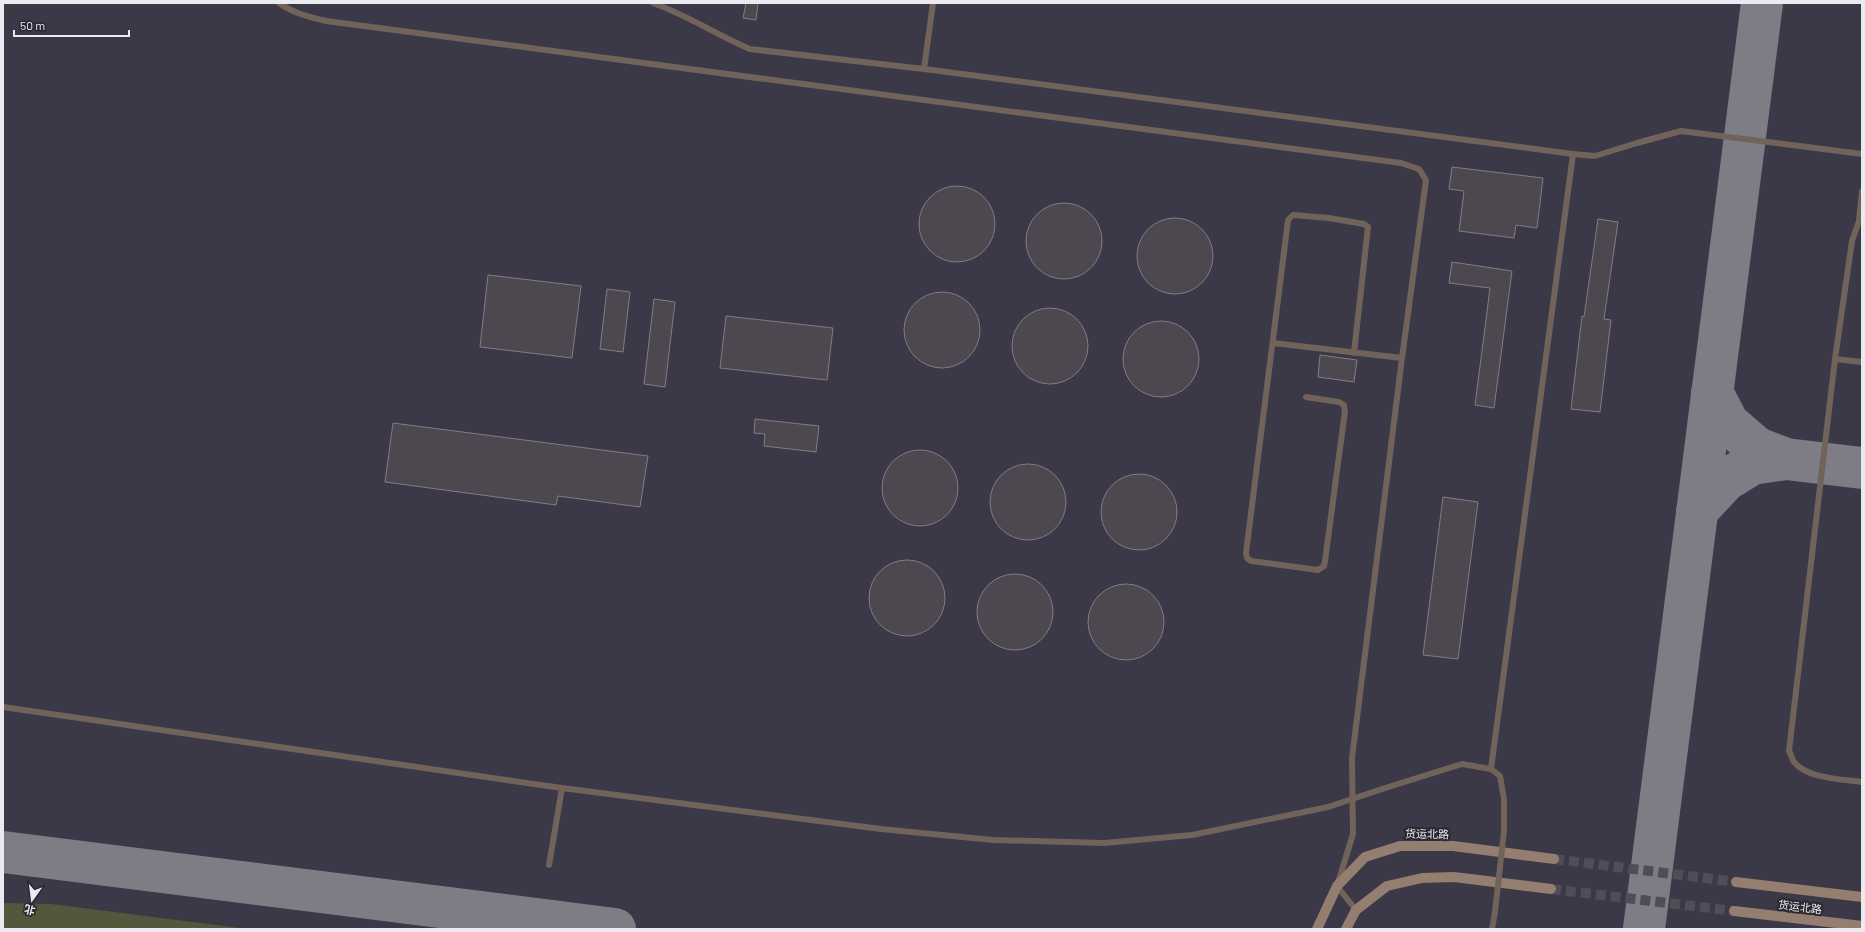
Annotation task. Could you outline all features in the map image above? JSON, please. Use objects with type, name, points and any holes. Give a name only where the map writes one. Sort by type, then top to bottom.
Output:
[{"type":"main road","name":"货运北路","points":[[1317,929],[1337,886],[1365,857],[1400,846],[1453,846],[1554,859]]},
{"type":"main road","points":[[1346,929],[1356,910],[1388,886],[1422,878],[1454,877],[1551,888]]},
{"type":"main road","name":"货运北路","points":[[1736,882],[1862,897]]},
{"type":"main road","name":"货运北路","points":[[1734,911],[1862,926]]},
{"type":"lane","points":[[279,3],[290,10],[310,18],[1401,163],[1419,169],[1426,180],[1402,358],[1352,758],[1352,834],[1337,886],[1356,910]]},
{"type":"lane","points":[[653,3],[673,10],[726,39],[750,49],[924,69],[1573,154],[1596,156],[1637,142],[1681,131],[1862,154]]},
{"type":"lane","points":[[924,69],[933,3]]},
{"type":"lane","points":[[1492,769],[1573,154]]},
{"type":"lane","points":[[1862,191],[1861,221],[1852,241],[1835,359],[1789,750],[1794,762],[1806,770],[1824,777],[1862,782]]},
{"type":"lane","points":[[1306,397],[1339,402],[1344,405],[1345,411],[1325,561],[1324,566],[1318,570],[1250,561],[1247,558],[1288,220],[1294,216],[1329,218],[1364,224],[1368,227],[1354,353]]},
{"type":"lane","points":[[1272,343],[1402,358]]},
{"type":"lane","points":[[1835,359],[1862,362]]},
{"type":"lane","points":[[3,707],[562,788],[881,830],[993,840],[1104,844],[1192,835],[1328,807],[1382,788],[1462,764],[1492,769],[1500,776],[1504,799],[1504,831],[1492,929]]},
{"type":"lane","points":[[549,866],[562,788]]},
{"type":"shaded area","points":[[3,3],[1862,3],[1862,929],[3,929]]},
{"type":"green space","points":[[3,903],[51,904],[248,929],[3,929]]},
{"type":"building","points":[[746,3],[758,3],[756,20],[743,18]]},
{"type":"building","points":[[1452,167],[1543,178],[1537,228],[1516,225],[1514,238],[1459,231],[1464,191],[1449,189]]},
{"type":"building","points":[[957,186],[971,189],[984,197],[992,210],[995,224],[992,238],[984,251],[971,259],[957,262],[943,259],[930,251],[922,238],[919,224],[922,210],[930,197],[943,189]]},
{"type":"building","points":[[1064,203],[1078,206],[1091,214],[1099,227],[1102,241],[1099,255],[1091,268],[1078,276],[1064,279],[1050,276],[1037,268],[1029,255],[1026,241],[1029,227],[1037,214],[1050,206]]},
{"type":"building","points":[[1175,218],[1189,221],[1202,229],[1210,242],[1213,256],[1210,270],[1202,283],[1189,291],[1175,294],[1161,291],[1148,283],[1140,270],[1137,256],[1140,242],[1148,229],[1161,221]]},
{"type":"building","points":[[1598,219],[1618,222],[1604,319],[1611,320],[1600,412],[1571,409],[1582,316],[1584,317]]},
{"type":"building","points":[[1452,262],[1512,271],[1494,408],[1475,405],[1490,288],[1449,283]]},
{"type":"building","points":[[488,275],[581,286],[572,358],[480,347]]},
{"type":"building","points":[[607,289],[630,292],[623,352],[600,349]]},
{"type":"building","points":[[942,292],[956,295],[969,303],[977,316],[980,330],[977,344],[969,357],[956,365],[942,368],[928,365],[915,357],[907,344],[904,330],[907,316],[915,303],[928,295]]},
{"type":"building","points":[[654,299],[675,302],[665,387],[644,384]]},
{"type":"building","points":[[1050,308],[1064,311],[1077,319],[1085,332],[1088,346],[1085,360],[1077,373],[1064,381],[1050,384],[1036,381],[1023,373],[1015,360],[1012,346],[1015,332],[1023,319],[1036,311]]},
{"type":"building","points":[[726,316],[833,328],[827,380],[720,368]]},
{"type":"building","points":[[1161,321],[1175,324],[1188,332],[1196,345],[1199,359],[1196,373],[1188,386],[1175,394],[1161,397],[1147,394],[1134,386],[1126,373],[1123,359],[1126,345],[1134,332],[1147,324]]},
{"type":"building","points":[[1320,355],[1357,360],[1354,382],[1318,377]]},
{"type":"building","points":[[755,419],[819,426],[816,452],[764,446],[765,434],[754,433]]},
{"type":"building","points":[[393,423],[648,456],[640,507],[558,496],[556,505],[385,482]]},
{"type":"building","points":[[920,450],[934,453],[947,461],[955,474],[958,488],[955,502],[947,515],[934,523],[920,526],[906,523],[893,515],[885,502],[882,488],[885,474],[893,461],[906,453]]},
{"type":"building","points":[[1028,464],[1042,467],[1055,475],[1063,488],[1066,502],[1063,516],[1055,529],[1042,537],[1028,540],[1014,537],[1001,529],[993,516],[990,502],[993,488],[1001,475],[1014,467]]},
{"type":"building","points":[[1139,474],[1153,477],[1166,485],[1174,498],[1177,512],[1174,526],[1166,539],[1153,547],[1139,550],[1125,547],[1112,539],[1104,526],[1101,512],[1104,498],[1112,485],[1125,477]]},
{"type":"building","points":[[1443,497],[1478,502],[1458,659],[1423,655]]},
{"type":"building","points":[[907,560],[921,563],[934,571],[942,584],[945,598],[942,612],[934,625],[921,633],[907,636],[893,633],[880,625],[872,612],[869,598],[872,584],[880,571],[893,563]]},
{"type":"building","points":[[1015,574],[1029,577],[1042,585],[1050,598],[1053,612],[1050,626],[1042,639],[1029,647],[1015,650],[1001,647],[988,639],[980,626],[977,612],[980,598],[988,585],[1001,577]]},
{"type":"building","points":[[1126,584],[1140,587],[1153,595],[1161,608],[1164,622],[1161,636],[1153,649],[1140,657],[1126,660],[1112,657],[1099,649],[1091,636],[1088,622],[1091,608],[1099,595],[1112,587]]},
{"type":"taxiway","points":[[1644,929],[1762,3]]},
{"type":"taxiway","points":[[1712,392],[1728,423],[1757,448],[1786,459],[1862,468]]},
{"type":"taxiway","points":[[1697,511],[1726,480],[1752,464],[1786,459]]},
{"type":"taxiway","points":[[3,852],[615,929]]},
{"type":"tunnel","points":[[1554,859],[1736,882]]},
{"type":"tunnel","points":[[1551,889],[1734,911]]}]
